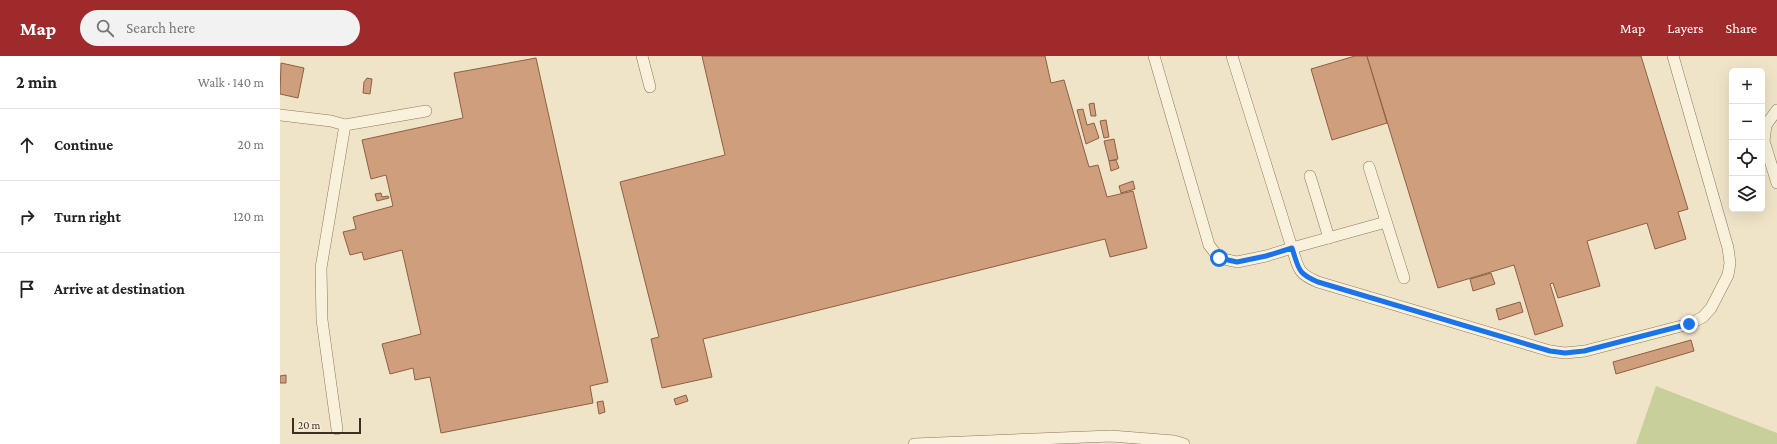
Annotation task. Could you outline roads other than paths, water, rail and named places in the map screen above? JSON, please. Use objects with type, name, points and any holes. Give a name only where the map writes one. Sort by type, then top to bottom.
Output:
[{"type":"lane","points":[[642,56],[650,87]]},
{"type":"lane","points":[[1154,56],[1209,246],[1219,258],[1237,262],[1266,256],[1386,222]]},
{"type":"lane","points":[[1232,56],[1292,248],[1298,266],[1304,276],[1318,282],[1550,351],[1565,353],[1584,351],[1689,324],[1704,316],[1711,308],[1728,275],[1730,263],[1728,248],[1673,56]]},
{"type":"lane","points":[[1777,110],[1766,125],[1764,141],[1777,184]]},
{"type":"lane","points":[[280,115],[331,121],[345,125],[426,111]]},
{"type":"lane","points":[[338,429],[322,320],[320,268],[345,125]]},
{"type":"lane","points":[[1369,167],[1404,278]]},
{"type":"lane","points":[[1310,176],[1329,238]]},
{"type":"lane","points":[[914,444],[1111,436],[1174,441],[1184,444]]}]
